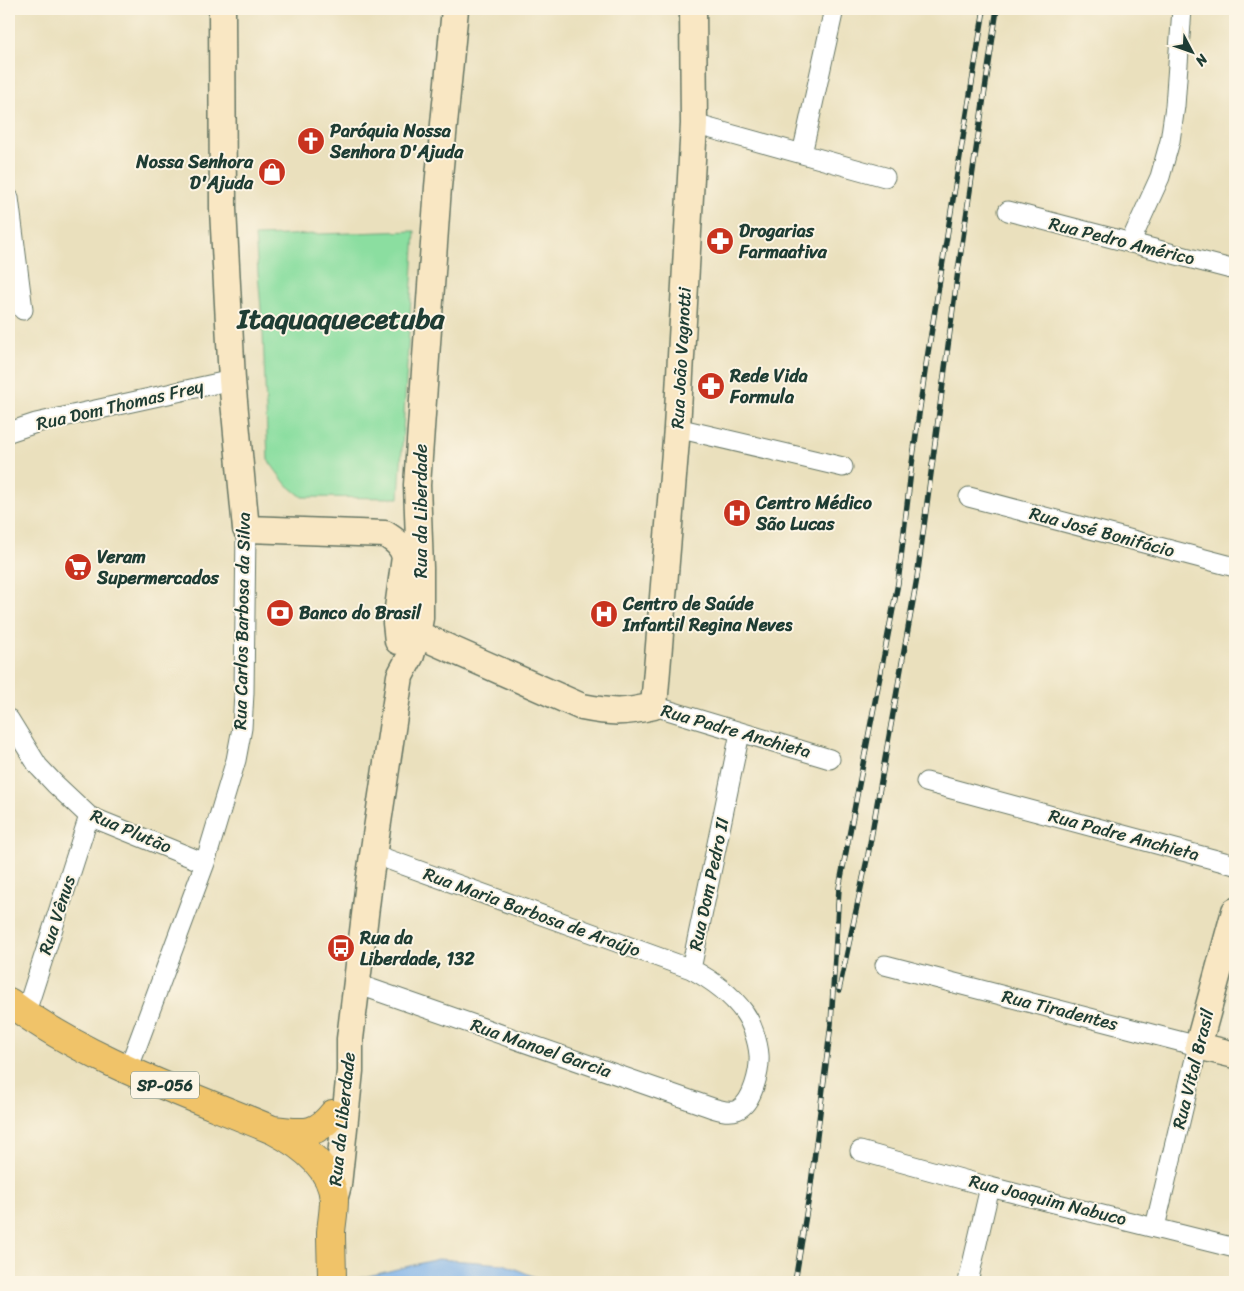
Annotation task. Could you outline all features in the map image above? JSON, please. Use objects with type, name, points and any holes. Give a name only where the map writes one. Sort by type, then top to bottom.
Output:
[{"type":"main road","name":"Rua Carlos Barbosa da Silva","points":[[222,9],[222,185],[232,380],[246,529]]},
{"type":"main road","name":"Rua da Liberdade","points":[[334,1200],[338,1185],[350,1071],[350,1039],[373,854],[400,676],[417,634],[421,595],[417,485],[438,187],[454,9]]},
{"type":"main road","name":"Rua João Vagnotti","points":[[654,706],[677,428],[694,124],[693,9]]},
{"type":"main road","points":[[385,534],[394,529],[407,516],[417,485]]},
{"type":"main road","points":[[246,529],[385,534],[396,541],[402,548],[404,557],[396,623],[400,676]]},
{"type":"main road","points":[[403,570],[408,582],[407,617],[411,627],[417,634]]},
{"type":"main road","name":"Rua Padre Anchieta","points":[[417,634],[582,707],[622,713],[654,706]]},
{"type":"main road","name":"Rua Vital Brasil","points":[[1198,1046],[1235,912]]},
{"type":"main road","name":"SP-056","points":[[17,1009],[65,1038],[128,1070],[273,1130],[294,1142],[320,1166],[330,1184],[334,1200],[332,1282]]},
{"type":"main road","name":"Rua da Liberdade","points":[[320,1166],[333,1114],[340,1067],[350,1039]]},
{"type":"main road","name":"Rua Tiradentes","points":[[1198,1046],[1235,1055]]},
{"type":"main road","points":[[273,1130],[311,1132],[319,1129],[333,1114]]},
{"type":"main road","name":"SP-056","points":[[320,1166],[322,1194],[332,1239]]},
{"type":"street","points":[[802,154],[834,9]]},
{"type":"street","points":[[1130,243],[1160,177],[1170,141],[1175,106],[1182,9]]},
{"type":"street","points":[[694,124],[885,177]]},
{"type":"street","points":[[9,198],[11,234],[23,310]]},
{"type":"street","name":"Rua Pedro Américo","points":[[1008,211],[1235,270]]},
{"type":"street","name":"Rua Dom Thomas Frey","points":[[9,432],[36,424],[232,380]]},
{"type":"street","points":[[677,428],[843,467]]},
{"type":"street","name":"Rua José Bonifácio","points":[[969,497],[1235,567]]},
{"type":"street","name":"Rua Carlos Barbosa da Silva","points":[[128,1070],[205,862],[236,760],[242,728],[244,692],[246,529]]},
{"type":"street","name":"Rua Padre Anchieta","points":[[654,706],[830,759]]},
{"type":"street","name":"Rua Plutão","points":[[9,719],[38,766],[89,816],[205,862]]},
{"type":"street","name":"Rua Dom Pedro II","points":[[726,1111],[737,1110],[745,1104],[752,1094],[759,1056],[754,1033],[746,1013],[728,993],[710,978],[691,969],[740,733]]},
{"type":"street","name":"Rua Padre Anchieta","points":[[926,782],[1235,865]]},
{"type":"street","name":"Rua Vênus","points":[[17,1009],[89,816]]},
{"type":"street","name":"Rua Maria Barbosa de Araújo","points":[[373,854],[691,969]]},
{"type":"street","name":"Rua Tiradentes","points":[[885,965],[1198,1046]]},
{"type":"street","name":"Rua Manoel Garcia","points":[[357,984],[704,1106],[726,1111]]},
{"type":"street","name":"Rua Vital Brasil","points":[[1155,1227],[1198,1046]]},
{"type":"street","name":"Rua Joaquim Nabuco","points":[[860,1151],[990,1187],[1235,1248]]},
{"type":"street","points":[[968,1282],[990,1187]]},
{"type":"green space","points":[[415,231],[399,498],[302,497],[285,483],[268,460],[263,333],[255,236]]},
{"type":"water","points":[[438,1259],[504,1264],[547,1282],[344,1282]]},
{"type":"railway","points":[[795,1282],[811,1184],[831,1024],[839,888],[898,583],[925,371],[984,9]]},
{"type":"railway","points":[[839,990],[868,855],[917,578],[958,271],[997,9]]},
{"type":"place","name":"Paróquia Nossa Senhora D'Ajuda","points":[[311,141]]},
{"type":"place","name":"Nossa Senhora D'Ajuda","points":[[272,172]]},
{"type":"place","name":"Drogarias Farmaativa","points":[[720,241]]},
{"type":"place","name":"Rede Vida Formula","points":[[711,386]]},
{"type":"place","name":"Centro Médico São Lucas","points":[[737,513]]},
{"type":"place","name":"Veram Supermercados","points":[[78,567]]},
{"type":"place","name":"Banco do Brasil","points":[[280,613]]},
{"type":"place","name":"Centro de Saúde Infantil Regina Neves","points":[[604,614]]},
{"type":"place","name":"Rua da Liberdade, 132","points":[[341,948]]},
{"type":"district","name":"Itaquaquecetuba","points":[[341,318]]}]
